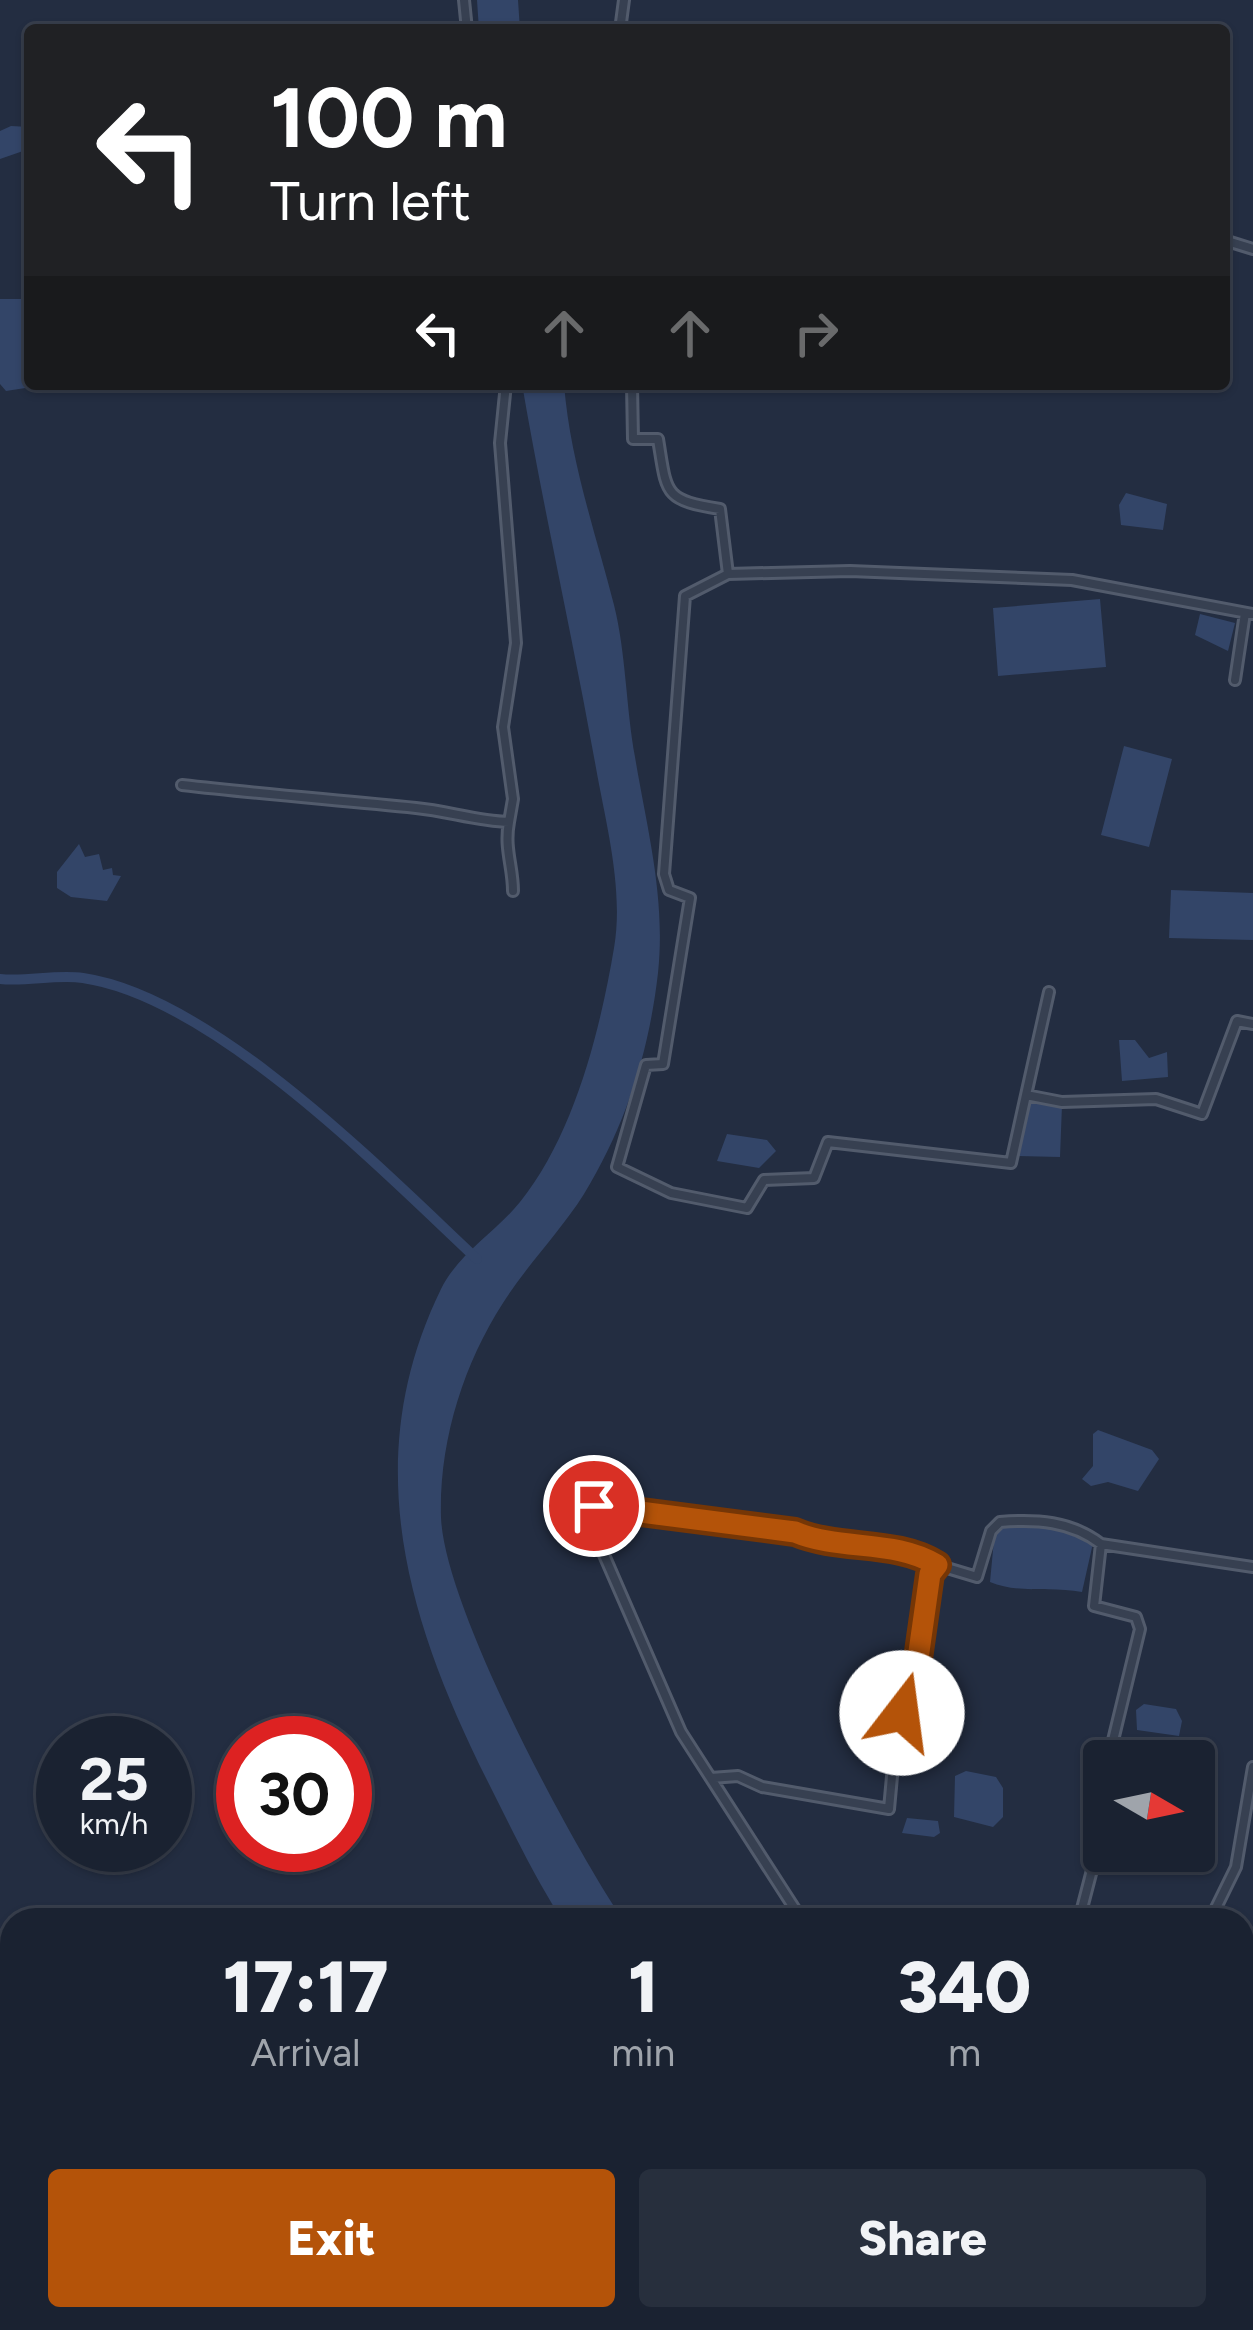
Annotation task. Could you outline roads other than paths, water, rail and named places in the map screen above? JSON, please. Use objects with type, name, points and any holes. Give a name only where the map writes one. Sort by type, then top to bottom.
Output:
[{"type":"street","points":[[505,390],[500,443],[516,643],[503,727],[513,799],[505,857],[513,874],[513,891]]},
{"type":"street","points":[[632,390],[633,440],[658,439],[667,489],[678,502],[720,509],[728,574]]},
{"type":"street","points":[[1049,992],[1011,1163],[827,1142],[814,1178],[764,1180],[747,1208],[671,1193],[617,1167],[646,1065],[663,1064],[690,898],[669,890],[664,874],[685,596],[728,574],[850,571],[1072,580],[1249,613],[1235,680]]},
{"type":"street","points":[[182,785],[356,806],[420,808],[466,820],[509,822]]},
{"type":"street","points":[[1026,1095],[1062,1102],[1156,1099],[1202,1114],[1237,1022],[1253,1024]]},
{"type":"street","points":[[794,1908],[681,1732],[584,1509],[662,1511],[733,1527],[795,1532],[818,1541],[896,1551],[977,1577],[991,1531],[1000,1522],[1055,1523],[1085,1532],[1101,1544],[1253,1567]]},
{"type":"street","points":[[1101,1544],[1094,1606],[1132,1616],[1139,1624],[1113,1740]]},
{"type":"street","points":[[710,1778],[738,1776],[762,1787],[889,1809],[896,1733],[913,1694],[930,1574],[937,1565]]},
{"type":"street","points":[[1216,1908],[1236,1868],[1253,1767]]},
{"type":"street","points":[[1082,1908],[1091,1872]]},
{"type":"water","points":[[477,0],[518,0],[520,24],[479,24]]},
{"type":"water","points":[[24,127],[24,151],[0,159],[0,131]]},
{"type":"water","points":[[0,299],[22,299],[24,303],[24,388],[6,391],[0,384]]},
{"type":"water","points":[[523,390],[565,390],[577,468],[621,642],[657,891],[660,945],[649,1031],[623,1115],[575,1208],[522,1275],[476,1352],[456,1405],[444,1461],[441,1517],[463,1607],[543,1782],[615,1908],[555,1908],[460,1724],[436,1663],[403,1541],[398,1479],[402,1416],[416,1353],[441,1289],[539,1175],[582,1081],[617,926],[609,834]]},
{"type":"water","points":[[1126,493],[1167,504],[1163,530],[1121,525],[1119,505]]},
{"type":"water","points":[[1100,599],[1106,667],[998,676],[993,608]]},
{"type":"water","points":[[1200,614],[1235,623],[1228,651],[1195,635]]},
{"type":"water","points":[[1124,746],[1172,759],[1149,847],[1101,835]]},
{"type":"water","points":[[79,844],[85,857],[99,854],[103,870],[112,868],[113,875],[121,876],[107,901],[71,897],[57,888],[57,872]]},
{"type":"water","points":[[1171,890],[1253,893],[1253,940],[1169,938]]},
{"type":"water","points":[[1119,1040],[1135,1040],[1149,1058],[1167,1052],[1168,1077],[1122,1081]]},
{"type":"water","points":[[1029,1101],[1062,1105],[1060,1157],[1018,1156]]},
{"type":"water","points":[[727,1134],[767,1140],[776,1151],[759,1168],[717,1161]]},
{"type":"water","points":[[1098,1430],[1152,1450],[1159,1459],[1138,1491],[1108,1482],[1091,1486],[1082,1479],[1093,1466],[1093,1434]]},
{"type":"water","points":[[1016,1524],[1073,1530],[1093,1543],[1082,1592],[990,1582],[995,1529]]},
{"type":"water","points":[[1144,1704],[1176,1709],[1182,1721],[1179,1736],[1137,1730],[1136,1710]]},
{"type":"water","points":[[966,1771],[996,1777],[1003,1788],[1003,1817],[993,1827],[954,1817],[955,1776]]},
{"type":"water","points":[[907,1818],[938,1821],[940,1833],[934,1837],[902,1833]]},
{"type":"waterway","points":[[0,979],[83,978],[133,992],[186,1017],[293,1092],[477,1259]]}]
